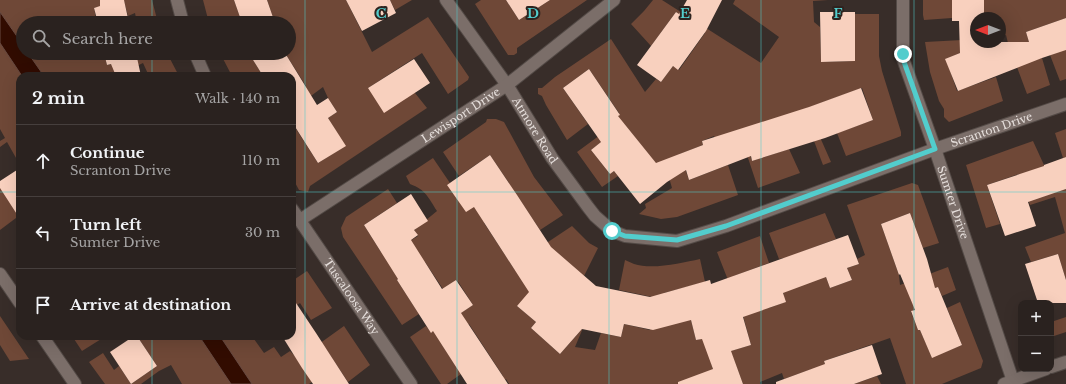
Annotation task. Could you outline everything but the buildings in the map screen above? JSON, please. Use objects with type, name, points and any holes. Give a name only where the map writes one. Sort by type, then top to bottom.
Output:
[{"type":"street","points":[[177,0],[181,16]]},
{"type":"street","name":"Atmore Road","points":[[446,0],[507,86],[552,158],[588,207],[595,216],[612,231],[619,234]]},
{"type":"street","name":"Lewisport Drive","points":[[300,220],[507,86],[614,0]]},
{"type":"street","name":"Sumter Drive","points":[[903,0],[903,59],[935,149],[1008,382]]},
{"type":"street","points":[[198,60],[203,72]]},
{"type":"street","name":"Scranton Drive","points":[[619,234],[625,236],[677,240],[726,226],[935,149],[1066,104]]},
{"type":"street","name":"Tuscaloosa Way","points":[[296,214],[411,384]]},
{"type":"street","points":[[0,274],[16,297]]},
{"type":"street","points":[[45,340],[74,384]]},
{"type":"street","points":[[1054,366],[1066,362]]},
{"type":"street","points":[[1008,382],[1037,372]]},
{"type":"shaded area","points":[[0,0],[152,0],[156,16],[136,16],[135,13],[128,16],[124,1],[94,8],[96,16],[16,16],[16,60],[106,60],[107,65],[128,60],[171,60],[177,72],[147,72],[143,63],[124,72],[16,72],[16,158],[7,142],[0,147],[0,141],[5,138],[0,129]]},
{"type":"shaded area","points":[[203,0],[234,0],[240,16],[207,16]]},
{"type":"shaded area","points":[[267,0],[346,0],[372,52],[428,17],[469,77],[468,80],[448,94],[422,53],[368,88],[415,93],[427,108],[310,186],[308,192],[299,190],[296,184],[296,129],[318,163],[345,146],[328,118],[337,112],[323,87],[296,107],[296,103],[306,86],[289,60],[296,60],[296,16],[273,16]]},
{"type":"shaded area","points":[[390,0],[412,0],[395,10]]},
{"type":"shaded area","points":[[481,0],[506,0],[519,20],[550,0],[587,0],[517,48],[517,53],[514,55],[508,55],[475,4]]},
{"type":"shaded area","points":[[653,0],[662,0],[761,63],[779,37],[733,4],[735,0],[828,0],[813,1],[814,22],[820,27],[821,62],[855,61],[855,14],[879,14],[879,56],[901,136],[846,156],[837,133],[873,120],[862,88],[807,108],[831,162],[823,165],[814,141],[742,129],[752,161],[789,149],[800,173],[758,188],[741,137],[718,145],[714,136],[702,141],[703,145],[680,154],[689,180],[728,165],[738,195],[677,217],[661,219],[639,214],[646,208],[645,204],[672,188],[670,181],[624,124],[591,150],[610,174],[614,171],[618,176],[602,187],[577,152],[611,127],[607,124],[619,113],[589,69],[563,88],[588,124],[567,140],[542,96],[538,94],[538,88],[542,88],[555,77],[611,39],[645,92],[656,79],[661,82],[673,66],[679,70],[705,33],[676,12],[651,46],[631,24]]},
{"type":"shaded area","points":[[923,0],[952,0],[952,18],[924,20]]},
{"type":"shaded area","points":[[984,0],[1066,0],[1066,18],[1026,32],[1035,60],[1042,58],[1050,85],[1027,94],[1008,43],[1006,35],[1006,12],[984,12]]},
{"type":"shaded area","points":[[0,12],[16,35],[16,60],[33,60],[41,72],[19,72],[0,43]]},
{"type":"shaded area","points":[[962,40],[965,51],[946,59],[957,91],[996,77],[1003,101],[949,122],[944,117],[944,109],[939,101],[930,72],[925,42]]},
{"type":"shaded area","points":[[1066,49],[1066,79],[1060,81],[1050,55]]},
{"type":"shaded area","points":[[224,60],[253,60],[260,72],[230,72]]},
{"type":"shaded area","points":[[487,119],[496,119],[504,122],[534,177],[563,215],[540,230],[520,200],[484,223],[515,270],[548,242],[572,226],[589,243],[598,248],[584,276],[555,251],[542,287],[517,306],[536,322],[531,328],[560,354],[583,328],[575,347],[595,350],[601,333],[621,337],[624,324],[650,330],[657,298],[619,290],[625,260],[641,266],[658,266],[700,259],[705,282],[664,293],[691,320],[696,340],[708,337],[713,356],[751,345],[741,308],[739,308],[717,252],[760,236],[769,263],[734,276],[745,307],[766,300],[769,308],[785,302],[783,292],[794,288],[783,258],[779,259],[769,233],[825,213],[836,239],[799,253],[826,277],[830,288],[852,280],[847,268],[859,264],[857,259],[865,255],[847,205],[912,183],[918,185],[939,243],[923,248],[910,213],[881,224],[899,275],[900,285],[948,267],[956,290],[942,296],[938,287],[910,298],[915,309],[911,312],[918,330],[920,330],[932,357],[962,345],[947,308],[960,302],[983,361],[981,368],[942,384],[906,384],[890,338],[824,361],[832,384],[817,384],[812,369],[784,379],[782,373],[760,382],[760,384],[743,384],[732,355],[711,363],[713,369],[696,384],[509,384],[506,379],[499,384],[503,376],[469,324],[441,343],[461,374],[447,384],[441,384],[410,337],[426,326],[431,332],[473,305],[459,283],[456,280],[443,289],[425,262],[397,280],[419,314],[402,325],[343,237],[341,228],[346,217],[388,189],[397,203],[364,225],[381,252],[400,247],[418,236],[414,230],[437,211],[426,194],[410,184],[406,176],[433,158],[450,183],[447,185],[509,183],[490,155],[459,176],[443,152],[486,122]]},
{"type":"shaded area","points":[[1066,129],[1066,157],[1063,158],[1055,133]]},
{"type":"shaded area","points":[[1033,141],[1044,165],[1053,193],[1066,189],[1066,280],[1058,254],[1031,262],[1025,247],[1065,233],[1055,197],[1030,205],[1019,174],[987,185],[1000,224],[986,228],[966,165]]},
{"type":"shaded area","points":[[0,181],[16,208],[16,218],[0,230]]},
{"type":"shaded area","points":[[307,271],[332,308],[311,320],[300,303],[297,305],[296,304],[296,278]]},
{"type":"shaded area","points":[[0,316],[29,359],[10,361],[0,345]]},
{"type":"shaded area","points":[[1066,317],[1066,332],[1054,336],[1054,321]]},
{"type":"shaded area","points":[[344,326],[370,365],[348,382],[326,349],[312,382],[309,384],[182,384],[171,365],[159,371],[141,384],[131,384],[157,366],[140,340],[255,340],[264,353],[274,347],[281,357],[290,351],[298,359]]},
{"type":"shaded area","points":[[75,340],[100,340],[82,351]]},
{"type":"shaded area","points":[[202,340],[223,340],[252,384],[231,384]]},
{"type":"shaded area","points":[[103,353],[114,370],[119,366],[131,384],[105,384],[89,362]]},
{"type":"shaded area","points":[[877,376],[881,384],[854,384]]},
{"type":"route","points":[[612,231],[625,236],[677,240],[726,226],[935,149],[903,59],[903,54]]}]
